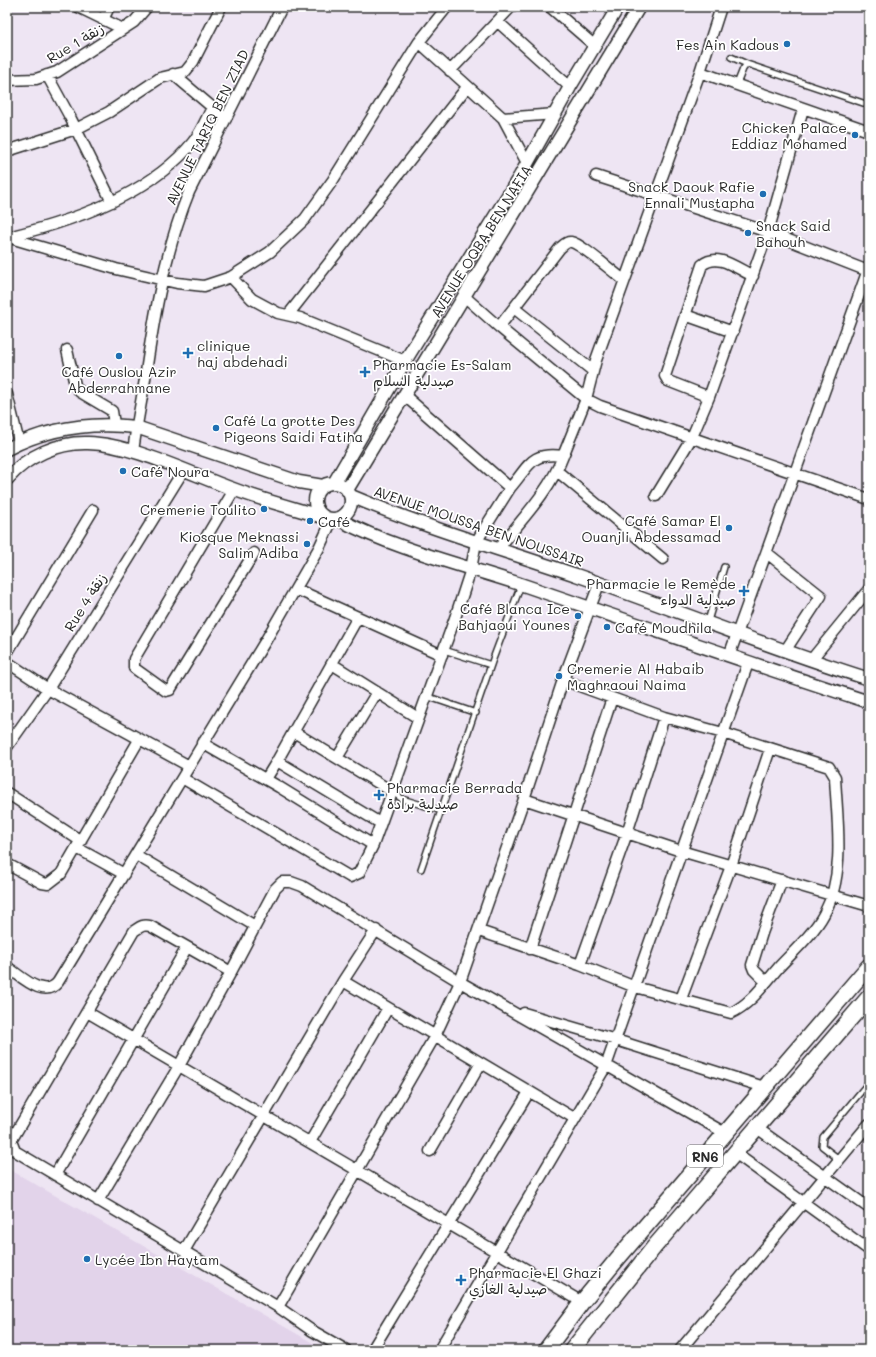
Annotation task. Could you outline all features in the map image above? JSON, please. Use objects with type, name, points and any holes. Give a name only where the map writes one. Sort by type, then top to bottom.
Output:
[{"type":"main road","name":"RN6","points":[[546,1350],[582,1302],[764,1087],[869,966]]},
{"type":"main road","name":"RN6","points":[[572,1350],[655,1246],[869,997]]},
{"type":"street","points":[[78,7],[123,29]]},
{"type":"street","points":[[103,20],[109,7]]},
{"type":"street","name":"Rue 1 زنقة","points":[[7,80],[36,79],[66,66],[134,22],[147,7]]},
{"type":"street","points":[[7,151],[76,129],[109,112],[160,78],[185,72],[193,62],[221,7]]},
{"type":"street","name":"AVENUE TARIQ BEN ZIAD","points":[[133,452],[136,427],[163,280],[179,217],[189,192],[282,7]]},
{"type":"street","points":[[7,237],[116,269],[163,280],[204,286],[232,277],[270,252],[291,234],[310,214],[333,180],[419,42],[447,7]]},
{"type":"street","points":[[450,71],[511,7]]},
{"type":"street","points":[[550,7],[595,46]]},
{"type":"street","name":"AVENUE OQBA BEN NAFIA","points":[[329,484],[528,163],[570,87],[618,7]]},
{"type":"street","name":"AVENUE OQBA BEN NAFIA","points":[[349,493],[404,395],[552,154],[639,7]]},
{"type":"street","points":[[498,549],[558,471],[586,399],[593,371],[624,280],[700,72],[721,7]]},
{"type":"street","points":[[498,22],[570,87]]},
{"type":"street","points":[[419,42],[502,118],[528,163]]},
{"type":"street","points":[[700,72],[869,131]]},
{"type":"street","points":[[173,74],[226,120]]},
{"type":"street","points":[[47,75],[76,129],[112,202]]},
{"type":"street","points":[[288,315],[467,87]]},
{"type":"street","points":[[7,237],[41,229],[112,202],[174,162],[193,141],[212,108]]},
{"type":"street","points":[[656,496],[692,437],[709,397],[768,232],[803,109]]},
{"type":"street","points":[[502,118],[555,114]]},
{"type":"street","points":[[596,176],[768,232],[868,269],[729,656]]},
{"type":"street","points":[[499,327],[560,248],[567,242],[571,242],[581,248],[624,280]]},
{"type":"street","points":[[709,397],[668,382],[665,376],[702,265],[709,259],[717,259],[753,276]]},
{"type":"street","points":[[232,277],[252,300],[278,313],[300,318],[405,361]]},
{"type":"street","points":[[464,296],[586,399],[600,406],[869,499]]},
{"type":"street","points":[[514,308],[593,371]]},
{"type":"street","points":[[685,316],[733,332]]},
{"type":"street","points":[[67,350],[75,385],[80,392],[112,411],[114,424]]},
{"type":"street","points":[[7,394],[19,443]]},
{"type":"street","points":[[404,395],[510,488]]},
{"type":"street","points":[[7,449],[19,443],[65,428],[114,424],[136,427],[299,482],[329,484],[344,486],[349,493],[351,507],[344,517],[331,519],[315,507],[314,501],[319,490],[329,484]]},
{"type":"street","points":[[7,478],[23,464],[52,448],[72,444],[100,444],[133,452],[234,490],[331,519],[387,542],[521,585],[748,663],[869,702]]},
{"type":"street","points":[[182,778],[350,877],[359,873],[373,845],[443,652],[471,569],[476,542],[510,488],[537,457],[549,454],[563,456]]},
{"type":"street","name":"Rue 4 زنقة","points":[[7,747],[48,689],[183,471]]},
{"type":"street","points":[[558,471],[662,559]]},
{"type":"street","points":[[234,490],[134,659],[134,668],[166,691],[170,690],[254,553]]},
{"type":"street","name":"AVENUE MOUSSA BEN NOUSSAIR","points":[[349,493],[402,517],[708,621],[811,660],[868,676]]},
{"type":"street","points":[[7,653],[93,510]]},
{"type":"street","points":[[7,967],[44,990],[52,989],[58,982],[296,588],[331,519]]},
{"type":"street","points":[[767,553],[821,596],[785,651]]},
{"type":"street","points":[[278,1307],[435,1036],[460,982],[524,799],[563,680],[591,609],[599,584]]},
{"type":"street","points":[[296,588],[358,617],[443,652]]},
{"type":"street","points":[[811,660],[869,589]]},
{"type":"street","points":[[266,779],[358,617]]},
{"type":"street","points":[[7,662],[48,689],[189,766]]},
{"type":"street","points":[[439,1350],[574,1118],[606,1066],[748,663]]},
{"type":"street","points":[[332,664],[418,718]]},
{"type":"street","points":[[478,931],[580,965],[635,987],[731,1013],[747,1004],[824,916],[833,895],[838,845],[835,777],[829,767],[723,733],[664,717],[563,680]]},
{"type":"street","points":[[337,758],[377,692]]},
{"type":"street","points":[[530,949],[612,698]]},
{"type":"street","points":[[580,965],[627,833],[664,717]]},
{"type":"street","points":[[294,732],[393,792]]},
{"type":"street","points":[[7,864],[42,883],[48,884],[61,874],[139,740]]},
{"type":"street","points":[[202,743],[266,779],[373,845]]},
{"type":"street","points":[[681,999],[731,866],[770,749]]},
{"type":"street","points":[[277,761],[380,823]]},
{"type":"street","points":[[7,793],[79,845],[124,874]]},
{"type":"street","points":[[524,799],[574,817],[681,851],[869,906]]},
{"type":"street","points":[[136,855],[255,926]]},
{"type":"street","points":[[766,982],[754,970],[752,965],[762,932],[782,880]]},
{"type":"street","points":[[98,1201],[179,1066],[275,889],[282,882],[291,882],[302,886],[460,982],[509,1008],[606,1066],[725,1133]]},
{"type":"street","points":[[231,972],[150,926],[145,925],[134,931],[11,1141],[15,1151],[184,1251],[234,1283],[278,1307],[311,1330],[346,1350]]},
{"type":"street","points":[[184,1251],[344,981],[376,930]]},
{"type":"street","points":[[55,1175],[187,947]]},
{"type":"street","points":[[344,981],[574,1118]]},
{"type":"street","points":[[310,1142],[388,1008]]},
{"type":"street","points":[[509,1008],[764,1087]]},
{"type":"street","points":[[87,1012],[582,1302]]},
{"type":"street","points":[[430,1151],[481,1063]]},
{"type":"street","points":[[372,1350],[529,1092]]},
{"type":"street","points":[[680,1350],[805,1203],[869,1124]]},
{"type":"street","points":[[757,1128],[869,1208]]},
{"type":"street","points":[[735,1153],[869,1250]]},
{"type":"lane","points":[[731,58],[869,105]]},
{"type":"lane","points":[[737,84],[743,69],[747,64]]},
{"type":"lane","points":[[708,621],[724,567]]},
{"type":"lane","points":[[421,869],[476,713],[491,665],[521,585]]},
{"type":"lane","points":[[443,652],[491,665]]},
{"type":"lane","points":[[426,696],[476,713]]},
{"type":"lane","points":[[393,792],[402,799],[442,811]]},
{"type":"lane","points":[[840,1160],[822,1146],[823,1138],[869,1082]]},
{"type":"shaded area","name":"Lycée Ibn Haytam","points":[[7,1168],[325,1350],[7,1350]]},
{"type":"place","name":"Fes Ain Kadous","points":[[787,44]]},
{"type":"place","name":"Chicken Palace Eddiaz Mohamed","points":[[855,135]]},
{"type":"place","name":"Snack Daouk Rafie Ennali Mustapha","points":[[763,194]]},
{"type":"place","name":"Snack Said Bahouh","points":[[748,233]]},
{"type":"place","name":"clinique haj abdehadi","points":[[188,353]]},
{"type":"place","name":"Café Ouslou Azir Abderrahmane","points":[[119,356]]},
{"type":"place","name":"Pharmacie Es-Salam صيدلية السلام","points":[[365,372]]},
{"type":"place","name":"Café La grotte Des Pigeons Saidi Fatiha","points":[[216,428]]},
{"type":"place","name":"Café Noura","points":[[123,471]]},
{"type":"place","name":"Cremerie Toulito","points":[[264,509]]},
{"type":"place","name":"Café","points":[[310,521]]},
{"type":"place","name":"Café Samar El Ouanjli Abdessamad","points":[[729,528]]},
{"type":"place","name":"Kiosque Meknassi Salim Adiba","points":[[307,544]]},
{"type":"place","name":"Pharmacie le Remède صيدلية الدواء","points":[[744,591]]},
{"type":"place","name":"Café Blanca Ice Bahjaoui Younes","points":[[578,616]]},
{"type":"place","name":"Café Moudhila","points":[[607,627]]},
{"type":"place","name":"Cremerie Al Habaib Maghraoui Naima","points":[[559,676]]},
{"type":"place","name":"Pharmacie Berrada صيدلية برادة","points":[[379,795]]},
{"type":"place","name":"Lycée Ibn Haytam","points":[[87,1259]]},
{"type":"place","name":"Pharmacie El Ghazi صيدلية الغازي","points":[[461,1280]]}]
